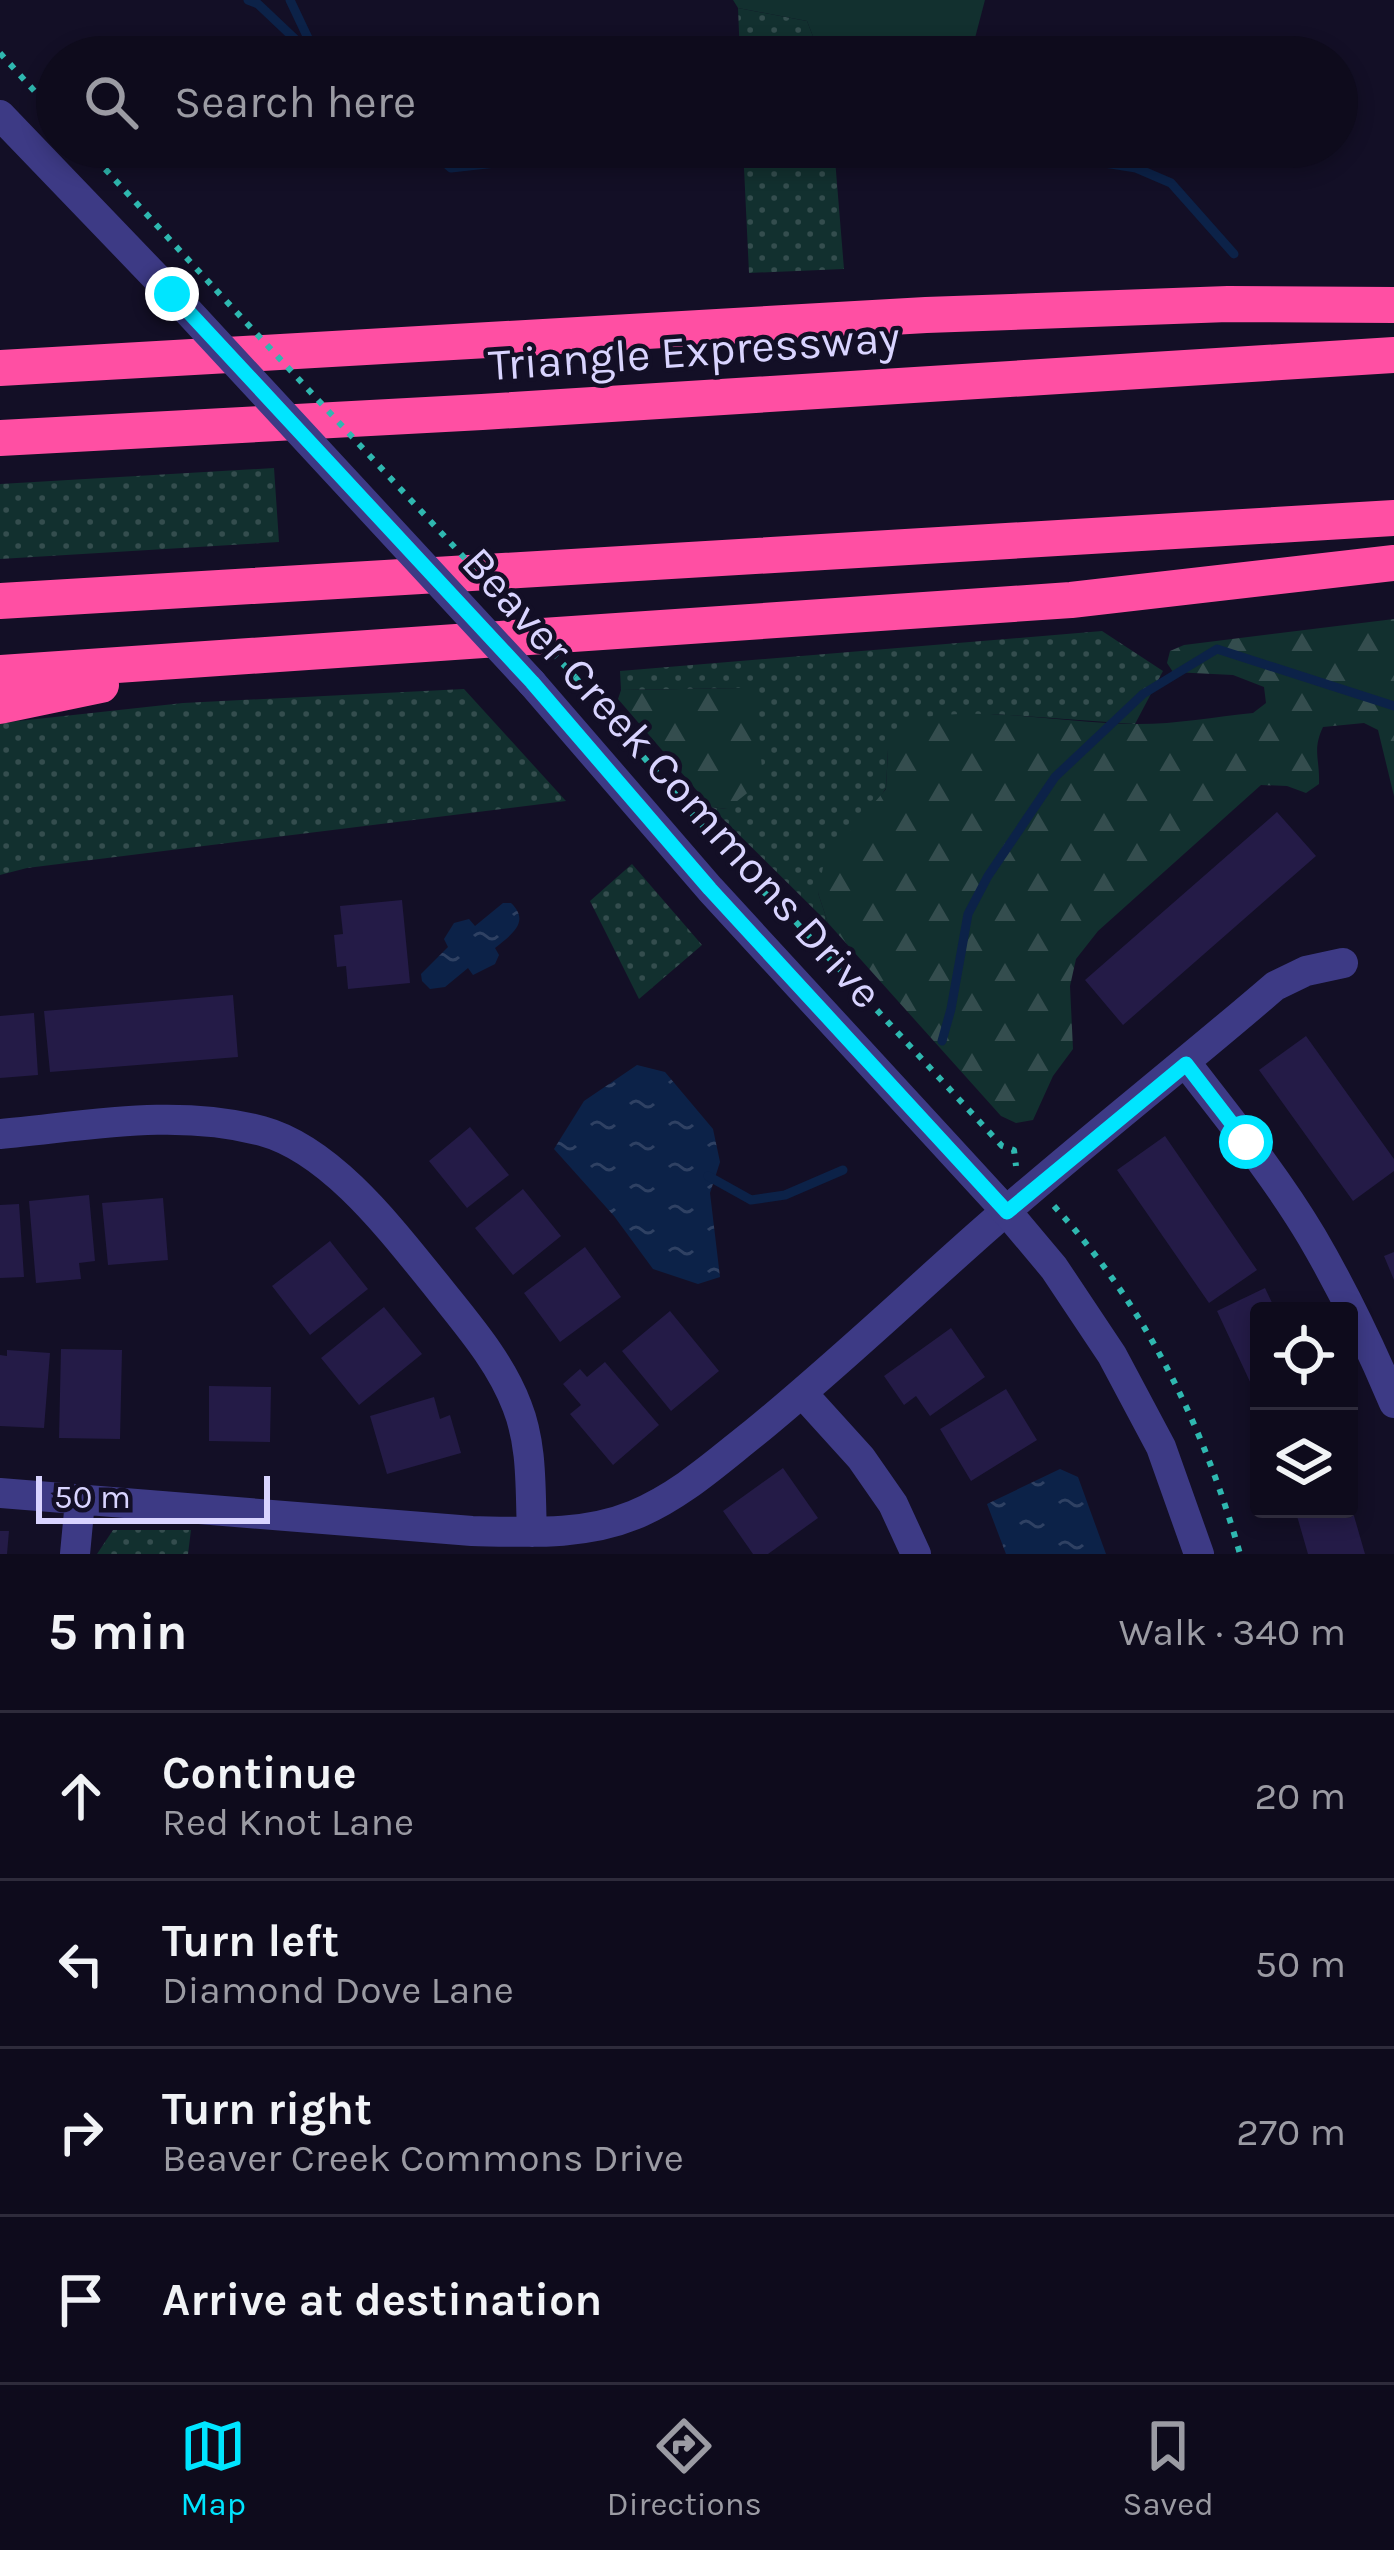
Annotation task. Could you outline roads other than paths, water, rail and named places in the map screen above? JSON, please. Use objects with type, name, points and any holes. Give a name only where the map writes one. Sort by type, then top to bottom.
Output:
[{"type":"highway","points":[[0,368],[926,316],[1210,305],[1394,304]]},
{"type":"highway","points":[[0,353],[92,363]]},
{"type":"highway","name":"Triangle Expressway","points":[[0,439],[1394,355]]},
{"type":"highway","points":[[0,601],[1394,518]]},
{"type":"highway","points":[[0,673],[1071,600],[1394,562]]},
{"type":"highway","points":[[0,706],[222,660]]},
{"type":"street","name":"Beaver Creek Commons Drive","points":[[0,115],[36,152]]},
{"type":"street","name":"Beaver Creek Commons Drive","points":[[51,168],[532,682],[710,889],[1054,1268],[1112,1354],[1161,1447],[1198,1554]]},
{"type":"street","points":[[0,1493],[472,1531],[582,1529],[630,1517],[694,1482],[802,1394],[1007,1212],[1275,986],[1306,971],[1343,963]]},
{"type":"street","points":[[1186,1064],[1311,1236],[1391,1387]]},
{"type":"street","points":[[0,1134],[173,1118],[268,1133],[311,1155],[379,1213],[489,1351],[518,1408],[529,1456],[532,1532]]},
{"type":"street","points":[[802,1394],[861,1458],[893,1504],[916,1554]]},
{"type":"street","points":[[75,1554],[80,1501]]},
{"type":"water","points":[[503,903],[517,910],[519,922],[495,948],[499,955],[495,964],[473,975],[468,968],[445,987],[430,989],[421,974],[448,947],[444,939],[454,923],[469,919],[475,926]]},
{"type":"water","points":[[637,1065],[665,1072],[713,1129],[720,1162],[710,1193],[720,1277],[698,1284],[653,1269],[614,1216],[554,1149],[584,1101]]},
{"type":"water","points":[[1060,1469],[1078,1477],[1106,1554],[1006,1554],[987,1504]]},
{"type":"waterway","points":[[248,0],[292,36]]},
{"type":"waterway","points":[[290,0],[307,36]]},
{"type":"waterway","points":[[1136,168],[1171,183],[1234,254]]},
{"type":"waterway","points":[[942,1041],[968,914],[988,876],[1055,777],[1143,694],[1217,649],[1394,706]]},
{"type":"waterway","points":[[708,1176],[751,1200],[785,1195],[843,1170]]}]
